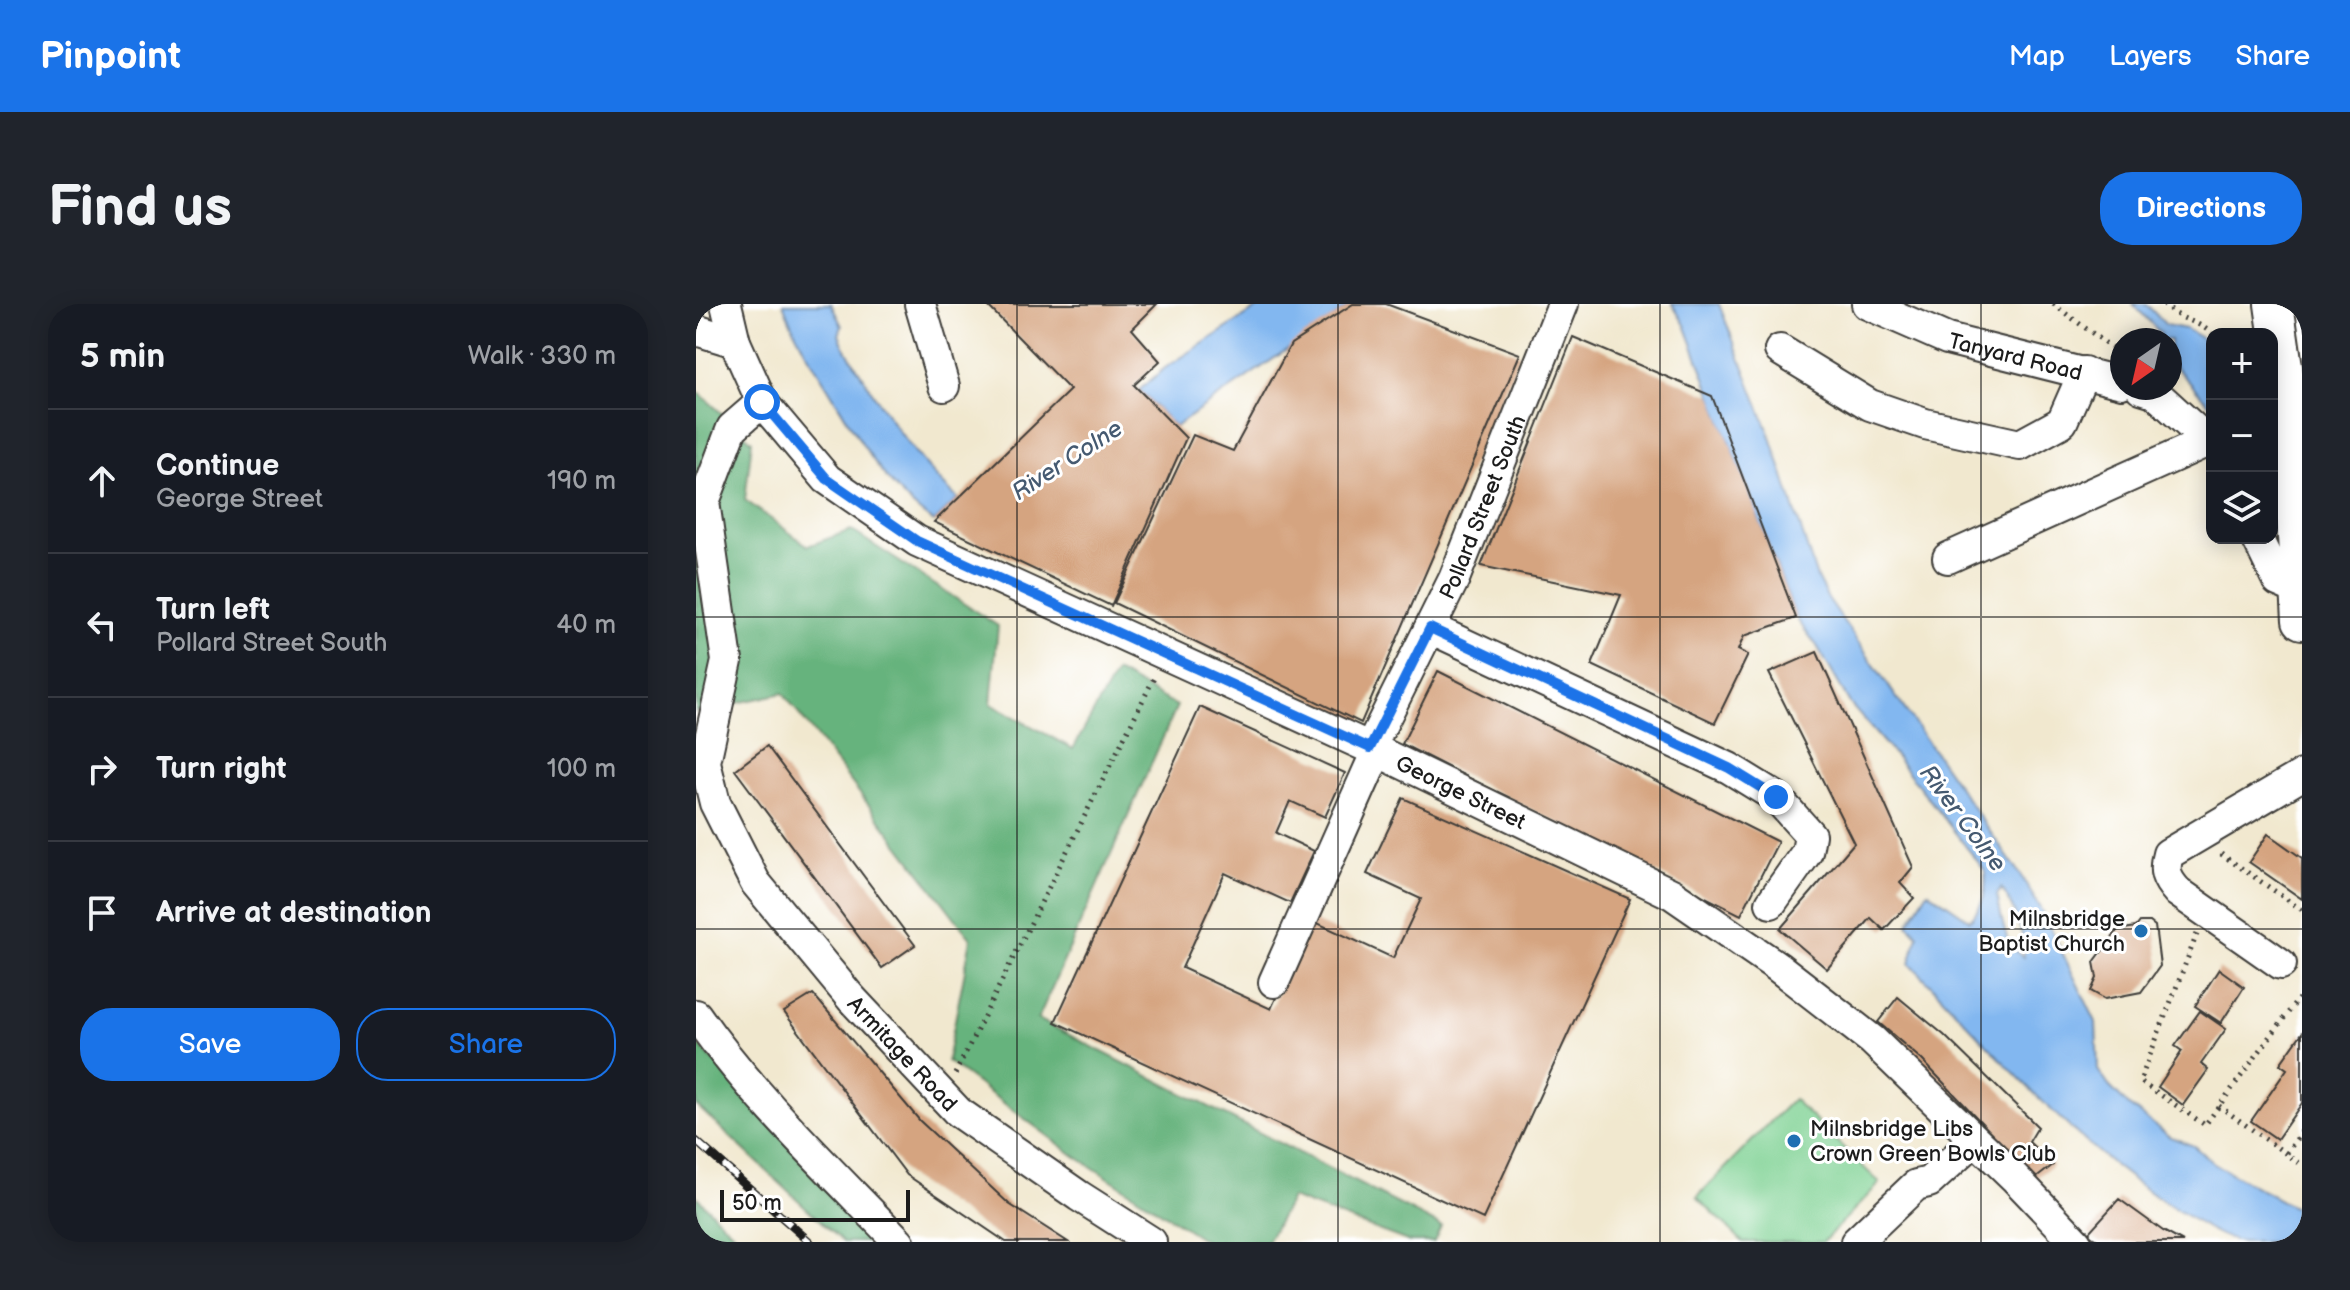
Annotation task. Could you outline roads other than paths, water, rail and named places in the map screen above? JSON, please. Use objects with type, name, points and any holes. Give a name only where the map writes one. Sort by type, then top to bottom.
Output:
[{"type":"main road","points":[[2274,304],[2295,403],[2294,486],[2301,605]]},
{"type":"street","name":"George Street","points":[[726,304],[735,342],[762,402],[827,479],[917,541],[1374,749],[1672,894],[1778,967],[1872,1040],[2073,1241]]},
{"type":"street","points":[[920,304],[944,386]]},
{"type":"street","name":"Pollard Street South","points":[[1274,982],[1374,749],[1454,579],[1563,304]]},
{"type":"street","name":"Tanyard Road","points":[[1867,304],[1947,339],[2110,380]]},
{"type":"street","points":[[696,330],[735,342]]},
{"type":"street","points":[[1780,350],[1870,405],[1925,424],[2020,445],[2062,422],[2084,372]]},
{"type":"street","points":[[2163,400],[2206,439]]},
{"type":"street","name":"Armitage Road","points":[[762,402],[732,428],[704,502],[727,661],[705,762],[706,808],[755,882],[851,998],[958,1112],[1151,1242]]},
{"type":"street","points":[[1948,558],[2206,445]]},
{"type":"street","points":[[2260,544],[2278,581],[2301,605]]},
{"type":"street","points":[[1430,628],[1729,768],[1776,797],[1810,835],[1807,852],[1771,903]]},
{"type":"street","points":[[2281,964],[2178,892],[2167,879],[2164,866],[2168,854],[2302,775]]},
{"type":"street","points":[[696,1015],[718,1047],[899,1242]]},
{"type":"street","points":[[1856,1242],[1916,1185],[1929,1182],[1975,1140]]},
{"type":"water","points":[[783,304],[831,304],[842,326],[839,335],[844,346],[882,407],[910,446],[958,499],[934,522],[901,494],[873,460],[809,356]]},
{"type":"water","points":[[1264,304],[1353,304],[1175,427],[1139,390],[1165,368]]},
{"type":"water","name":"River Colne","points":[[1672,304],[1719,304],[1771,437],[1817,578],[1828,599],[2023,879],[2045,917],[2096,1022],[2098,1070],[2129,1106],[2171,1137],[2194,1146],[2214,1164],[2302,1212],[2302,1242],[2235,1241],[2152,1194],[2042,1102],[1910,963],[1918,935],[1908,924],[1928,891],[1970,920],[1984,897],[1985,871],[1897,758],[1851,705],[1817,646],[1796,618],[1685,325]],"holes":[[[2001,888],[2021,932],[2023,957],[2011,944],[2004,929],[1997,895]]]},
{"type":"water","points":[[2133,304],[2146,304],[2166,325],[2181,328],[2155,328]]},
{"type":"water","points":[[2182,328],[2206,341],[2206,400],[2182,374]]},
{"type":"railway","points":[[696,1141],[810,1242]]},
{"type":"place","name":"Milnsbridge Baptist Church","points":[[2141,931]]},
{"type":"place","name":"Milnsbridge Libs Crown Green Bowls Club","points":[[1794,1141]]}]
